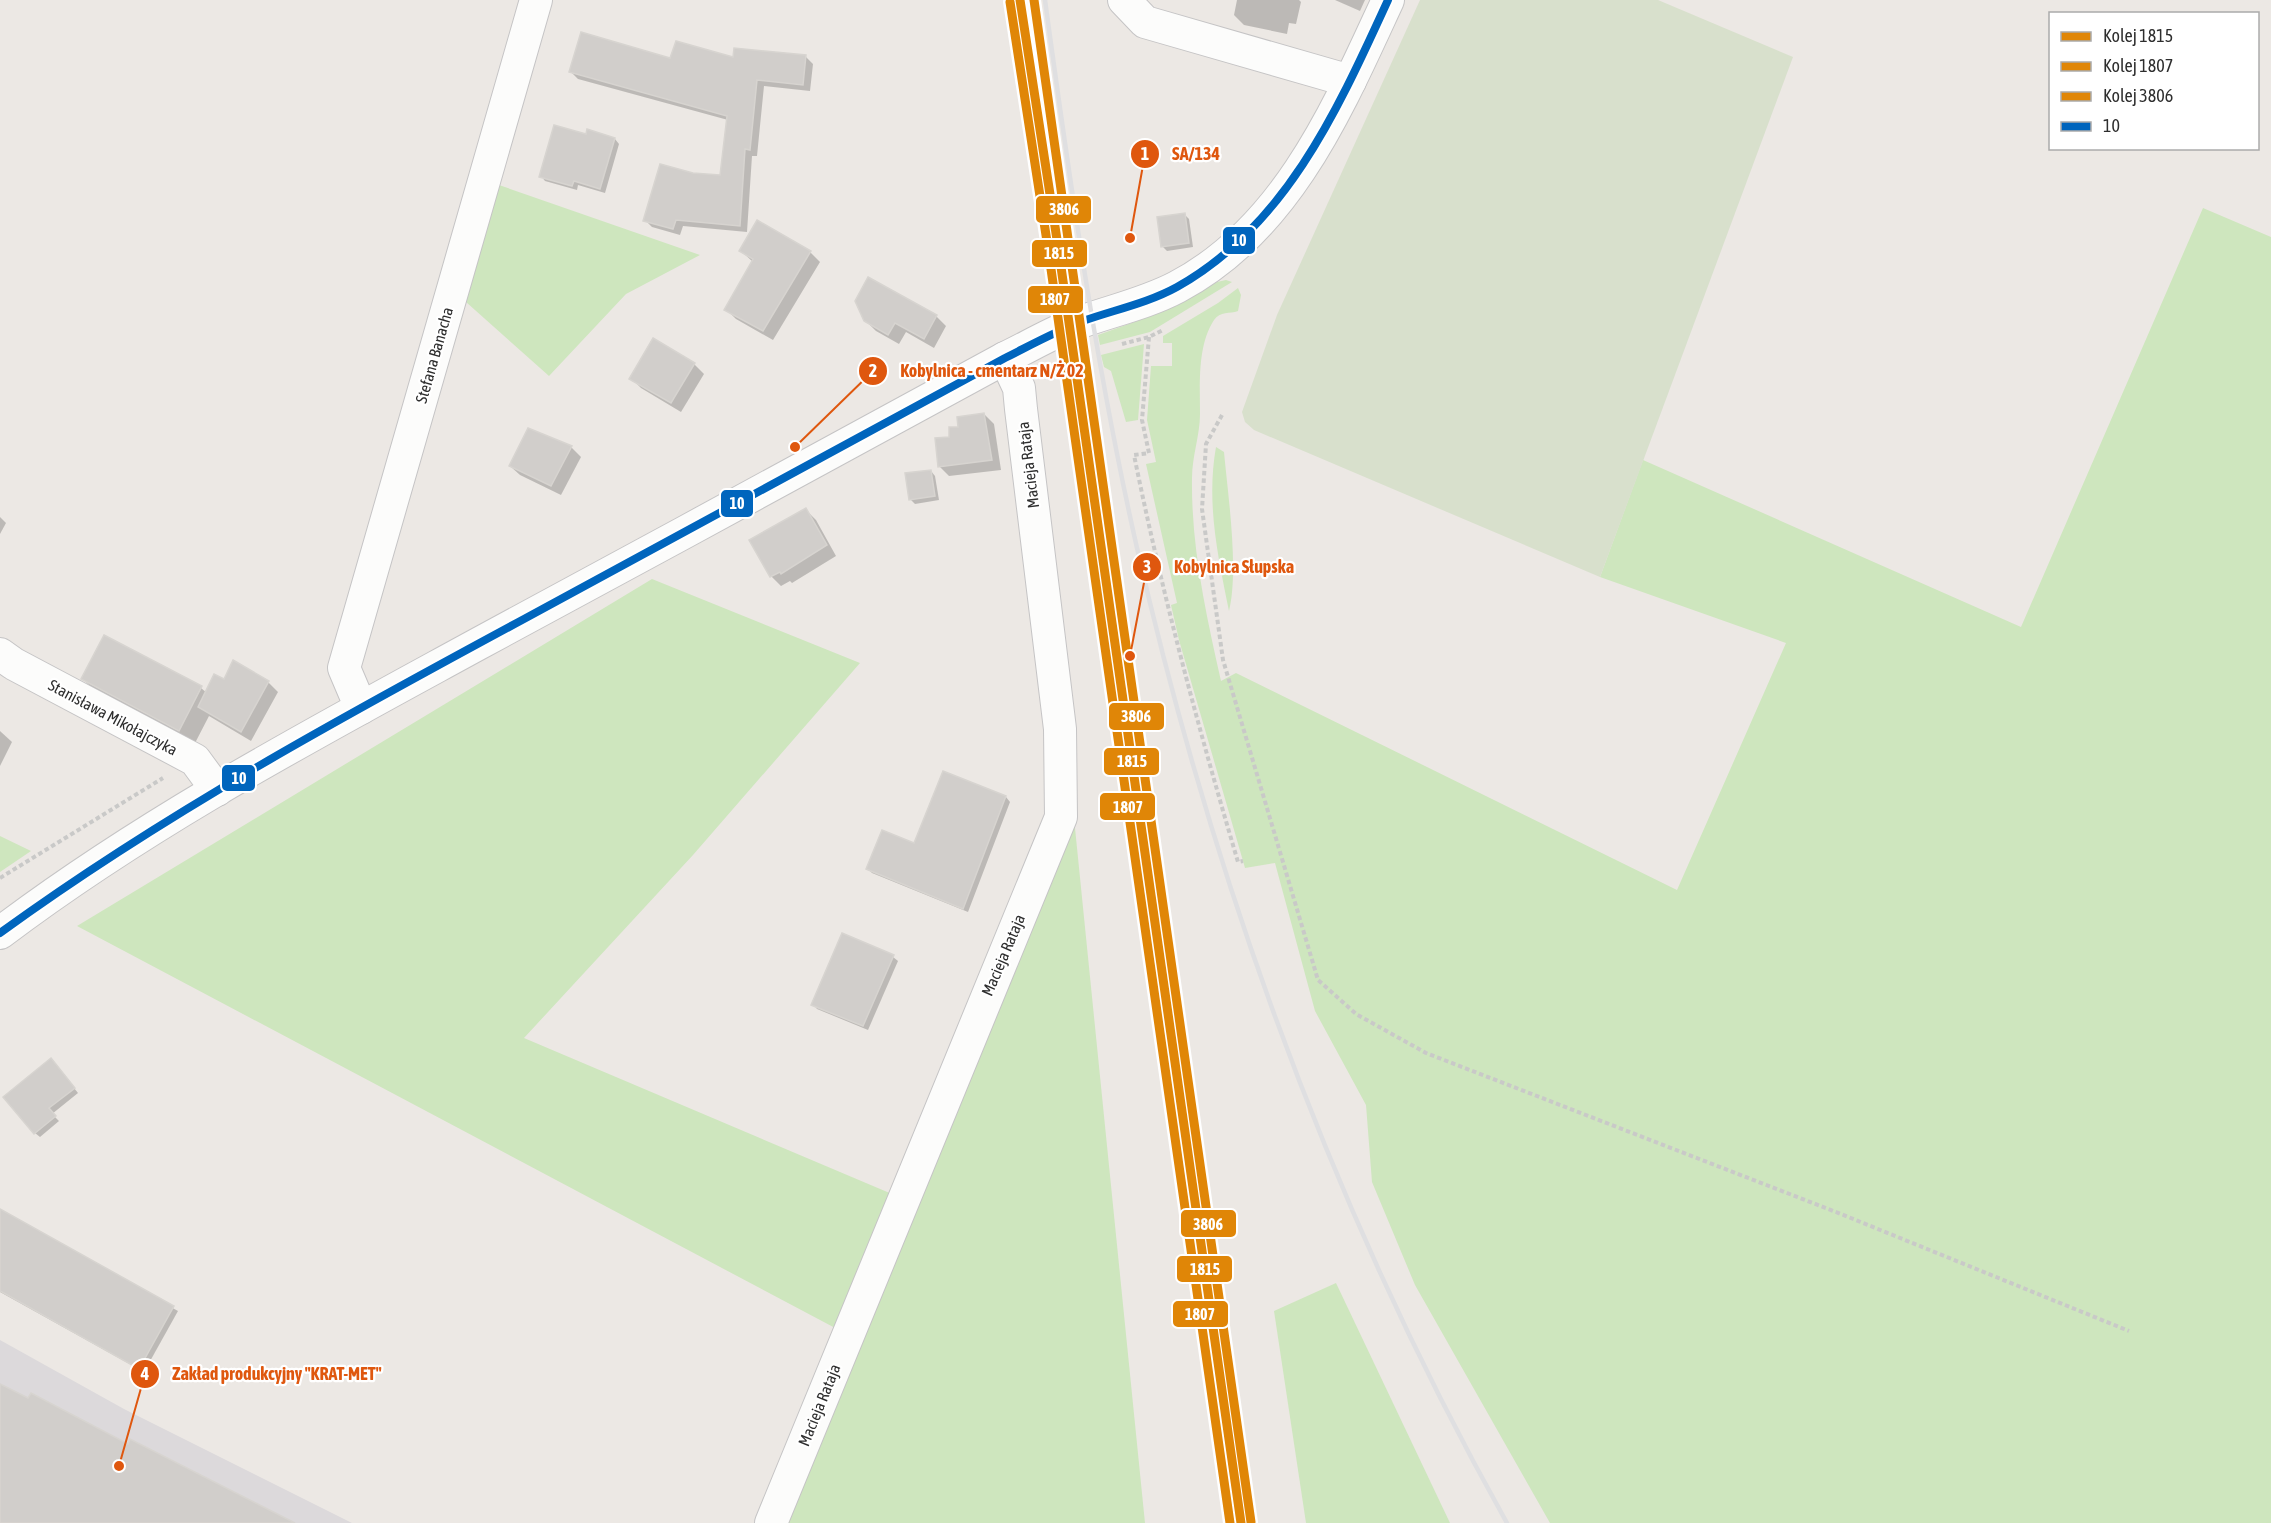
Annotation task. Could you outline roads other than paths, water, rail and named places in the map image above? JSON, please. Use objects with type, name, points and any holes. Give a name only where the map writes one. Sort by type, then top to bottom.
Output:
[{"type":"street","name":"Stefana Banacha","points":[[361,708],[344,668],[536,0]]},
{"type":"street","points":[[1124,0],[1145,22],[1350,81]]},
{"type":"street","points":[[0,933],[42,902],[217,789],[361,708],[1005,358],[1070,326],[1156,297],[1212,267],[1263,220],[1295,177],[1350,81],[1388,0]]},
{"type":"street","name":"Macieja Rataja","points":[[771,1523],[1061,817],[1060,729],[1023,420],[1018,388],[1005,358]]},
{"type":"street","name":"Stanisława Mikołajczyka","points":[[0,654],[14,664],[195,760],[217,789]]},
{"type":"railway","points":[[1045,0],[1085,275],[1122,480],[1168,675],[1204,801],[1243,925],[1287,1049],[1335,1170],[1388,1290],[1445,1407],[1507,1523]]},
{"type":"rail line","name":"1815","points":[[1020,0],[1058,246],[1241,1523]]},
{"type":"rail line","name":"3806","points":[[1034,0],[1251,1522]]},
{"type":"rail line","name":"1807","points":[[1010,2],[1048,248],[1230,1523]]},
{"type":"place","name":"SA/134","points":[[1130,238]]},
{"type":"place","name":"Kobylnica - cmentarz N/Ż 02","points":[[795,447]]},
{"type":"place","name":"Kobylnica Słupska","points":[[1130,656]]},
{"type":"place","name":"Zakład produkcyjny \"KRAT-MET\"","points":[[119,1466]]}]
